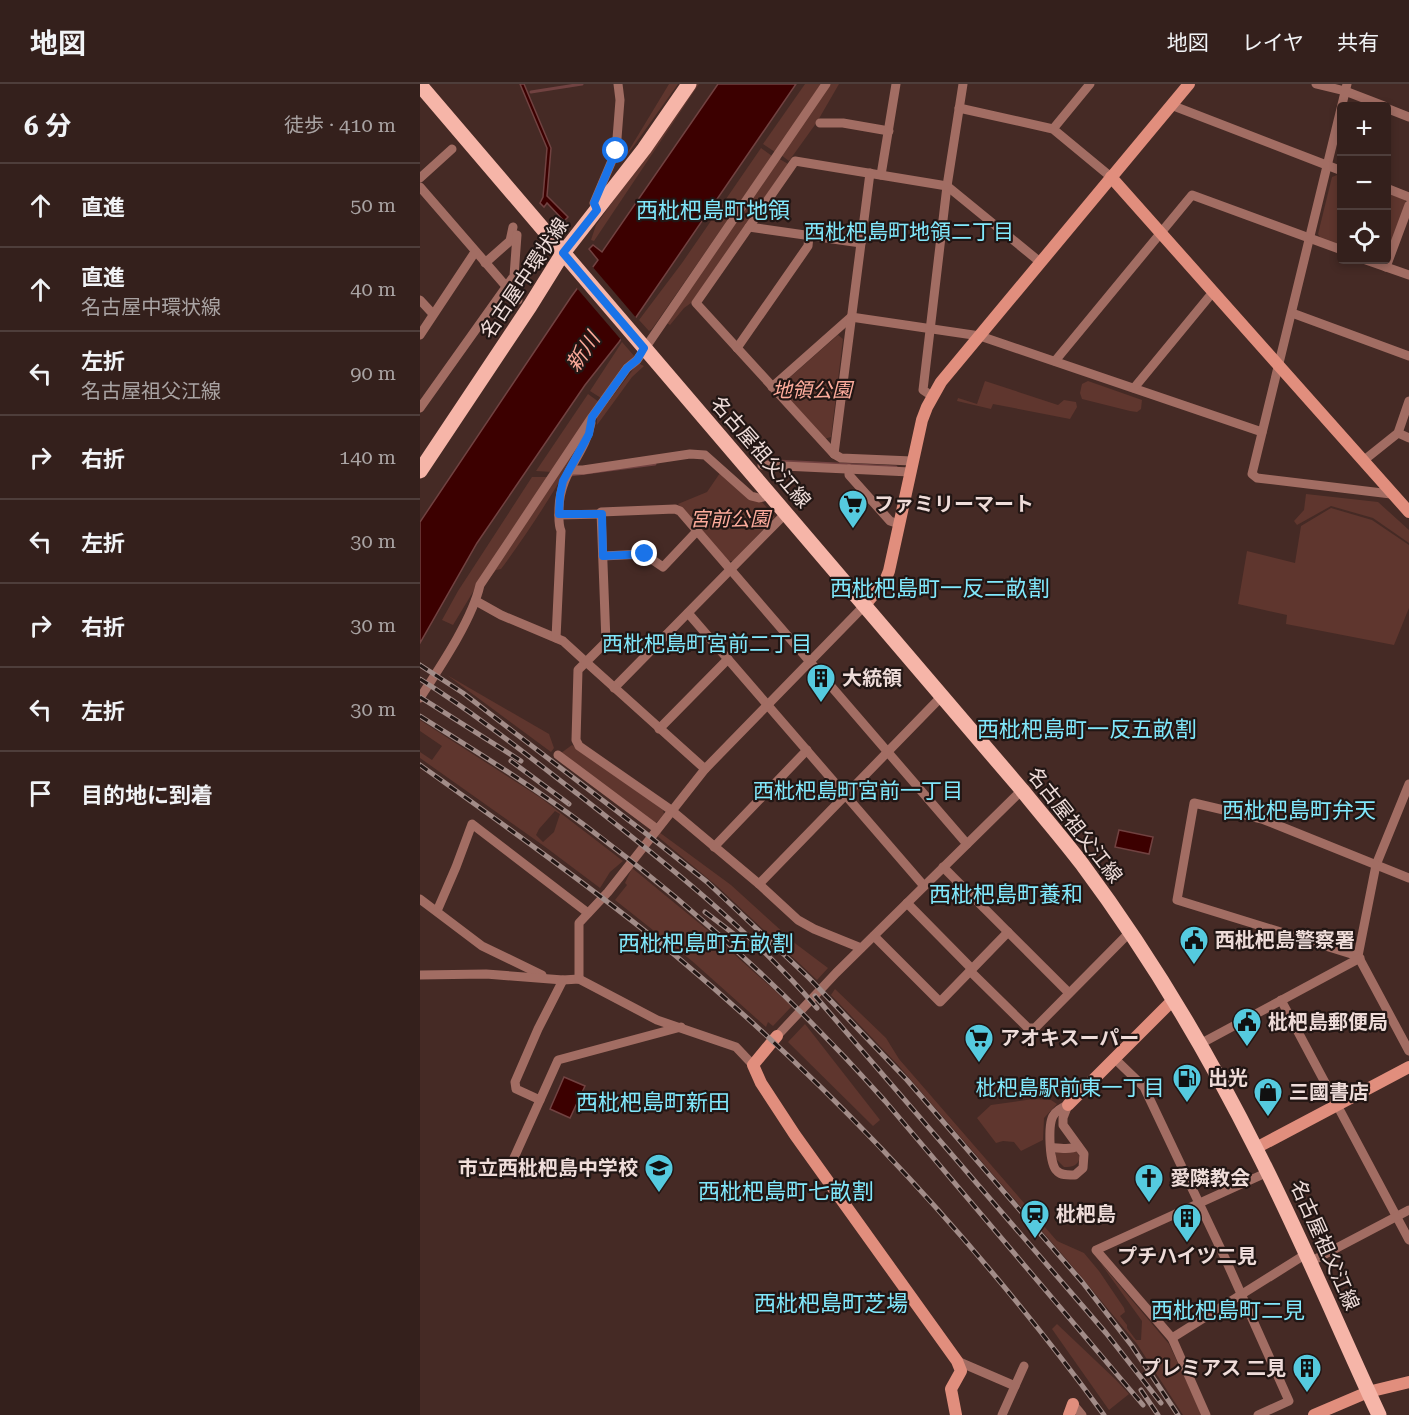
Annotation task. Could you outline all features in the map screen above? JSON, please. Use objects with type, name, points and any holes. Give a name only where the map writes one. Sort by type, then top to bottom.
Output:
[{"type":"main road","name":"名古屋中環状線","points":[[420,471],[530,306],[567,257],[597,210],[645,149],[689,84]]},
{"type":"main road","name":"名古屋祖父江線","points":[[420,85],[1022,790],[1082,864],[1130,932],[1200,1044],[1268,1172],[1379,1415]]},
{"type":"street","points":[[597,210],[594,203],[616,151],[620,100],[618,84]]},
{"type":"street","points":[[420,698],[476,601],[480,585],[592,417],[627,368],[637,360],[643,348],[826,84]]},
{"type":"street","points":[[882,175],[896,84]]},
{"type":"street","points":[[932,396],[923,390],[947,186],[963,84]]},
{"type":"street","points":[[1053,129],[1090,84]]},
{"type":"street","points":[[579,979],[579,923],[608,892],[705,769],[810,662],[885,581],[922,420],[941,382],[1189,84]]},
{"type":"street","points":[[1316,84],[1346,87],[1375,102]]},
{"type":"street","points":[[1346,87],[1311,239],[1252,474],[1257,478],[1391,494]]},
{"type":"street","points":[[1171,105],[1337,169]]},
{"type":"street","points":[[959,108],[1053,129],[1111,177],[1409,512]]},
{"type":"street","points":[[1391,110],[1409,117]]},
{"type":"street","points":[[820,123],[843,123],[888,131]]},
{"type":"street","points":[[420,178],[452,149]]},
{"type":"street","points":[[911,467],[841,458],[834,454],[696,303],[795,161],[947,186],[1040,262]]},
{"type":"street","points":[[834,454],[870,173]]},
{"type":"street","points":[[420,187],[518,300]]},
{"type":"street","points":[[1391,190],[1409,197]]},
{"type":"street","points":[[1055,361],[1192,195],[1337,249]]},
{"type":"street","points":[[1386,267],[1409,205]]},
{"type":"street","points":[[749,227],[861,243]]},
{"type":"street","points":[[420,408],[514,276],[515,231],[510,241],[485,263]]},
{"type":"street","points":[[737,348],[808,246],[809,236]]},
{"type":"street","points":[[420,335],[475,252]]},
{"type":"street","points":[[1377,264],[1409,275]]},
{"type":"street","points":[[1134,388],[1213,292]]},
{"type":"street","points":[[420,300],[433,314]]},
{"type":"street","points":[[1292,313],[1409,356]]},
{"type":"street","points":[[772,387],[851,317],[980,336],[1262,432]]},
{"type":"street","points":[[1363,461],[1398,434],[1409,401]]},
{"type":"street","points":[[556,638],[561,531],[560,495],[563,481],[589,434],[592,417]]},
{"type":"street","points":[[1398,434],[1409,438]]},
{"type":"street","points":[[570,470],[690,454],[705,455],[751,496],[759,498],[771,495]]},
{"type":"street","points":[[762,465],[849,469],[911,467]]},
{"type":"street","points":[[849,469],[849,475],[890,521],[899,524]]},
{"type":"street","points":[[559,514],[602,514],[602,512],[675,509],[680,511],[967,844]]},
{"type":"street","points":[[615,688],[786,513]]},
{"type":"street","points":[[602,514],[606,642],[578,670],[576,740],[579,746],[671,810],[798,920],[861,948]]},
{"type":"street","points":[[603,556],[645,554],[663,567],[697,531]]},
{"type":"street","points":[[476,601],[501,615],[563,641],[705,769]]},
{"type":"street","points":[[688,613],[924,886]]},
{"type":"street","points":[[659,729],[728,659]]},
{"type":"street","points":[[759,884],[942,696]]},
{"type":"street","points":[[714,847],[807,750]]},
{"type":"street","points":[[558,755],[657,829]]},
{"type":"street","points":[[1409,784],[1406,797],[1376,865],[1359,957],[1409,1051]]},
{"type":"street","points":[[753,1065],[777,1036],[861,948],[1022,790]]},
{"type":"street","points":[[1359,957],[1178,900],[1194,803],[1262,819],[1409,879]]},
{"type":"street","points":[[437,911],[472,824],[588,913]]},
{"type":"street","points":[[943,867],[1069,993]]},
{"type":"street","points":[[420,899],[482,946],[548,978]]},
{"type":"street","points":[[907,903],[1028,1028],[1035,1028],[1130,932]]},
{"type":"street","points":[[874,936],[940,1002],[1008,932]]},
{"type":"street","points":[[1200,1044],[1359,957]]},
{"type":"street","points":[[420,975],[486,974],[563,980],[579,979],[657,1020],[736,1047],[753,1065],[760,1083],[795,1135],[957,1361],[961,1371],[951,1389],[957,1415]]},
{"type":"street","points":[[540,1100],[516,1089],[515,1082],[563,980]]},
{"type":"street","points":[[1068,1105],[1063,1118],[1064,1125],[1084,1154],[1083,1168],[1075,1175],[1061,1174],[1055,1170],[1051,1161],[1053,1116],[1068,1105],[1173,1000]]},
{"type":"street","points":[[1281,1000],[1409,1240]]},
{"type":"street","points":[[509,1169],[558,1060],[681,1028]]},
{"type":"street","points":[[1114,1058],[1144,1087],[1289,1401],[1258,1415]]},
{"type":"street","points":[[1256,1148],[1409,1067]]},
{"type":"street","points":[[1051,1148],[1061,1146],[1069,1149],[1078,1146]]},
{"type":"street","points":[[1206,1415],[1172,1338],[1096,1250],[1268,1172]]},
{"type":"street","points":[[1172,1338],[1241,1295],[1308,1258],[1409,1210]]},
{"type":"street","points":[[957,1361],[1015,1386]]},
{"type":"street","points":[[1002,1415],[1024,1366]]},
{"type":"street","points":[[1314,1415],[1368,1392],[1409,1382]]},
{"type":"street","points":[[1071,1410],[1082,1415]]},
{"type":"green space","points":[[669,84],[678,84],[620,165],[663,94]]},
{"type":"green space","points":[[696,84],[699,84],[594,241],[591,240],[596,225]]},
{"type":"green space","points":[[805,84],[821,84],[775,152],[763,144]]},
{"type":"green space","points":[[830,84],[839,84],[817,122],[789,161],[781,155]]},
{"type":"green space","points":[[761,148],[772,156],[649,331],[639,320],[682,263]]},
{"type":"green space","points":[[778,158],[788,164],[691,303],[670,325],[665,322]]},
{"type":"green space","points":[[1337,175],[1337,245],[1321,239],[1318,234],[1332,177]]},
{"type":"green space","points":[[1391,195],[1405,200],[1406,203],[1391,246]]},
{"type":"green space","name":"地領公園","points":[[838,335],[843,339],[831,437],[824,439],[780,390],[780,386]]},
{"type":"green space","points":[[622,342],[635,357],[624,364],[601,398],[590,391]]},
{"type":"green space","points":[[638,363],[644,366],[632,377],[597,425],[597,417]]},
{"type":"green space","points":[[985,381],[1058,405],[1064,400],[1076,402],[1077,407],[1070,419],[993,404],[991,409],[957,401],[958,398],[977,404]]},
{"type":"green space","points":[[1088,381],[1142,400],[1141,409],[1137,412],[1130,411],[1082,399],[1080,393],[1082,384]]},
{"type":"green space","points":[[588,394],[599,402],[552,472],[536,471]]},
{"type":"green space","points":[[582,436],[585,437],[535,521],[501,569],[496,570],[483,586]]},
{"type":"green space","name":"宮前公園","points":[[720,473],[762,502],[775,517],[733,561],[727,561],[678,504],[707,492]]},
{"type":"green space","points":[[532,477],[548,477],[502,544],[453,625],[442,620],[458,591]]},
{"type":"green space","points":[[1306,494],[1378,502],[1409,530],[1409,543],[1373,518],[1331,506],[1297,525],[1294,521],[1304,510]]},
{"type":"green space","points":[[1331,508],[1372,520],[1409,545],[1409,608],[1394,645],[1286,624],[1287,615],[1238,604],[1247,551],[1295,563],[1301,526]]},
{"type":"green space","points":[[447,675],[549,734],[554,748],[551,752]]},
{"type":"green space","points":[[420,720],[541,798],[623,861],[610,872],[600,888],[420,758],[420,752],[432,760],[442,746],[420,731]],"holes":[[[555,811],[560,814],[554,832],[543,842],[536,835],[539,829]]]},
{"type":"green space","points":[[572,745],[663,810],[664,814],[656,823],[561,753]]},
{"type":"green space","points":[[659,832],[731,885],[796,944],[828,968],[817,980],[718,887],[656,835]]},
{"type":"green space","points":[[632,868],[705,928],[792,1006],[773,1026],[768,1022],[766,1027],[692,961],[615,900],[627,885],[625,883]]},
{"type":"green space","points":[[835,989],[886,1038],[899,1059],[1057,1241],[1084,1253],[1124,1308],[1125,1312],[1120,1316],[1127,1328],[1136,1340],[1141,1340],[1142,1321],[1099,1261],[1169,1344],[1202,1415],[1183,1415],[1137,1344],[898,1065],[831,995]]},
{"type":"green space","points":[[805,1024],[880,1120],[873,1126],[788,1042]]},
{"type":"green space","points":[[1033,1099],[1051,1100],[1057,1104],[1044,1118],[1043,1140],[1021,1151],[1014,1142],[996,1143],[977,1118],[991,1105]]},
{"type":"green space","points":[[1056,1149],[1076,1149],[1080,1158],[1078,1163],[1064,1167],[1056,1159]]},
{"type":"green space","points":[[1057,1324],[1129,1394],[1109,1410],[1052,1329]]},
{"type":"water","points":[[520,84],[524,84],[551,148],[547,196],[568,217],[564,221],[547,203],[544,207],[540,203],[543,197],[547,148]]},
{"type":"water","name":"新川","points":[[718,84],[796,84],[619,342],[585,385],[477,543],[420,643],[420,522],[598,260],[589,249],[593,245],[602,252]]},
{"type":"water","points":[[1119,830],[1153,837],[1149,854],[1115,847]]},
{"type":"water","points":[[564,1077],[585,1086],[570,1118],[550,1109]]},
{"type":"pier","points":[[591,265],[638,320],[623,342],[575,286]]},
{"type":"waterway","points":[[531,92],[582,84]]},
{"type":"waterway","points":[[758,460],[896,467]]},
{"type":"waterway","points":[[570,475],[655,464]]},
{"type":"railway","points":[[420,665],[463,693],[707,882],[809,978],[907,1080],[1083,1283],[1132,1346],[1178,1415]]},
{"type":"railway","points":[[420,679],[501,735],[673,870],[733,922],[817,1008]]},
{"type":"railway","points":[[420,697],[521,761]]},
{"type":"railway","points":[[420,716],[523,782],[624,855],[703,921],[778,990],[885,1101],[1143,1405]]},
{"type":"railway","points":[[511,761],[569,804]]},
{"type":"railway","points":[[420,765],[645,931],[735,1007],[793,1061],[904,1173],[957,1231],[1008,1291],[1104,1415]]},
{"type":"railway","points":[[705,912],[743,941]]},
{"type":"railway","points":[[815,996],[1106,1333],[1161,1403]]},
{"type":"railway","points":[[1141,1390],[1158,1415]]},
{"type":"place","name":"ファミリーマート","points":[[853,530]]},
{"type":"place","name":"大統領","points":[[821,704]]},
{"type":"place","name":"西枇杷島警察署","points":[[1194,966]]},
{"type":"place","name":"枇杷島郵便局","points":[[1247,1048]]},
{"type":"place","name":"アオキスーパー","points":[[979,1064]]},
{"type":"place","name":"出光","points":[[1187,1104]]},
{"type":"place","name":"三國書店","points":[[1268,1118]]},
{"type":"place","name":"市立西枇杷島中学校","points":[[659,1194]]},
{"type":"place","name":"愛隣教会","points":[[1149,1204]]},
{"type":"place","name":"枇杷島","points":[[1035,1240]]},
{"type":"place","name":"プチハイツ二見","points":[[1187,1244]]},
{"type":"place","name":"プレミアス 二見","points":[[1307,1394]]},
{"type":"district","name":"西枇杷島町地領","points":[[713,210]]},
{"type":"district","name":"西枇杷島町地領二丁目","points":[[909,232]]},
{"type":"district","name":"西枇杷島町一反二畝割","points":[[940,588]]},
{"type":"district","name":"西枇杷島町宮前二丁目","points":[[707,644]]},
{"type":"district","name":"西枇杷島町一反五畝割","points":[[1087,729]]},
{"type":"district","name":"西枇杷島町宮前一丁目","points":[[858,791]]},
{"type":"district","name":"西枇杷島町弁天","points":[[1299,810]]},
{"type":"district","name":"西枇杷島町養和","points":[[1006,894]]},
{"type":"district","name":"西枇杷島町五畝割","points":[[706,943]]},
{"type":"district","name":"枇杷島駅前東一丁目","points":[[1070,1088]]},
{"type":"district","name":"西枇杷島町新田","points":[[653,1102]]},
{"type":"district","name":"西枇杷島町七畝割","points":[[786,1191]]},
{"type":"district","name":"西枇杷島町芝場","points":[[831,1303]]},
{"type":"district","name":"西枇杷島町二見","points":[[1228,1310]]},
{"type":"route","points":[[616,151],[594,203],[597,210],[563,253],[644,348],[592,417],[589,434],[563,481],[559,514],[602,514],[603,556],[645,554]]}]
